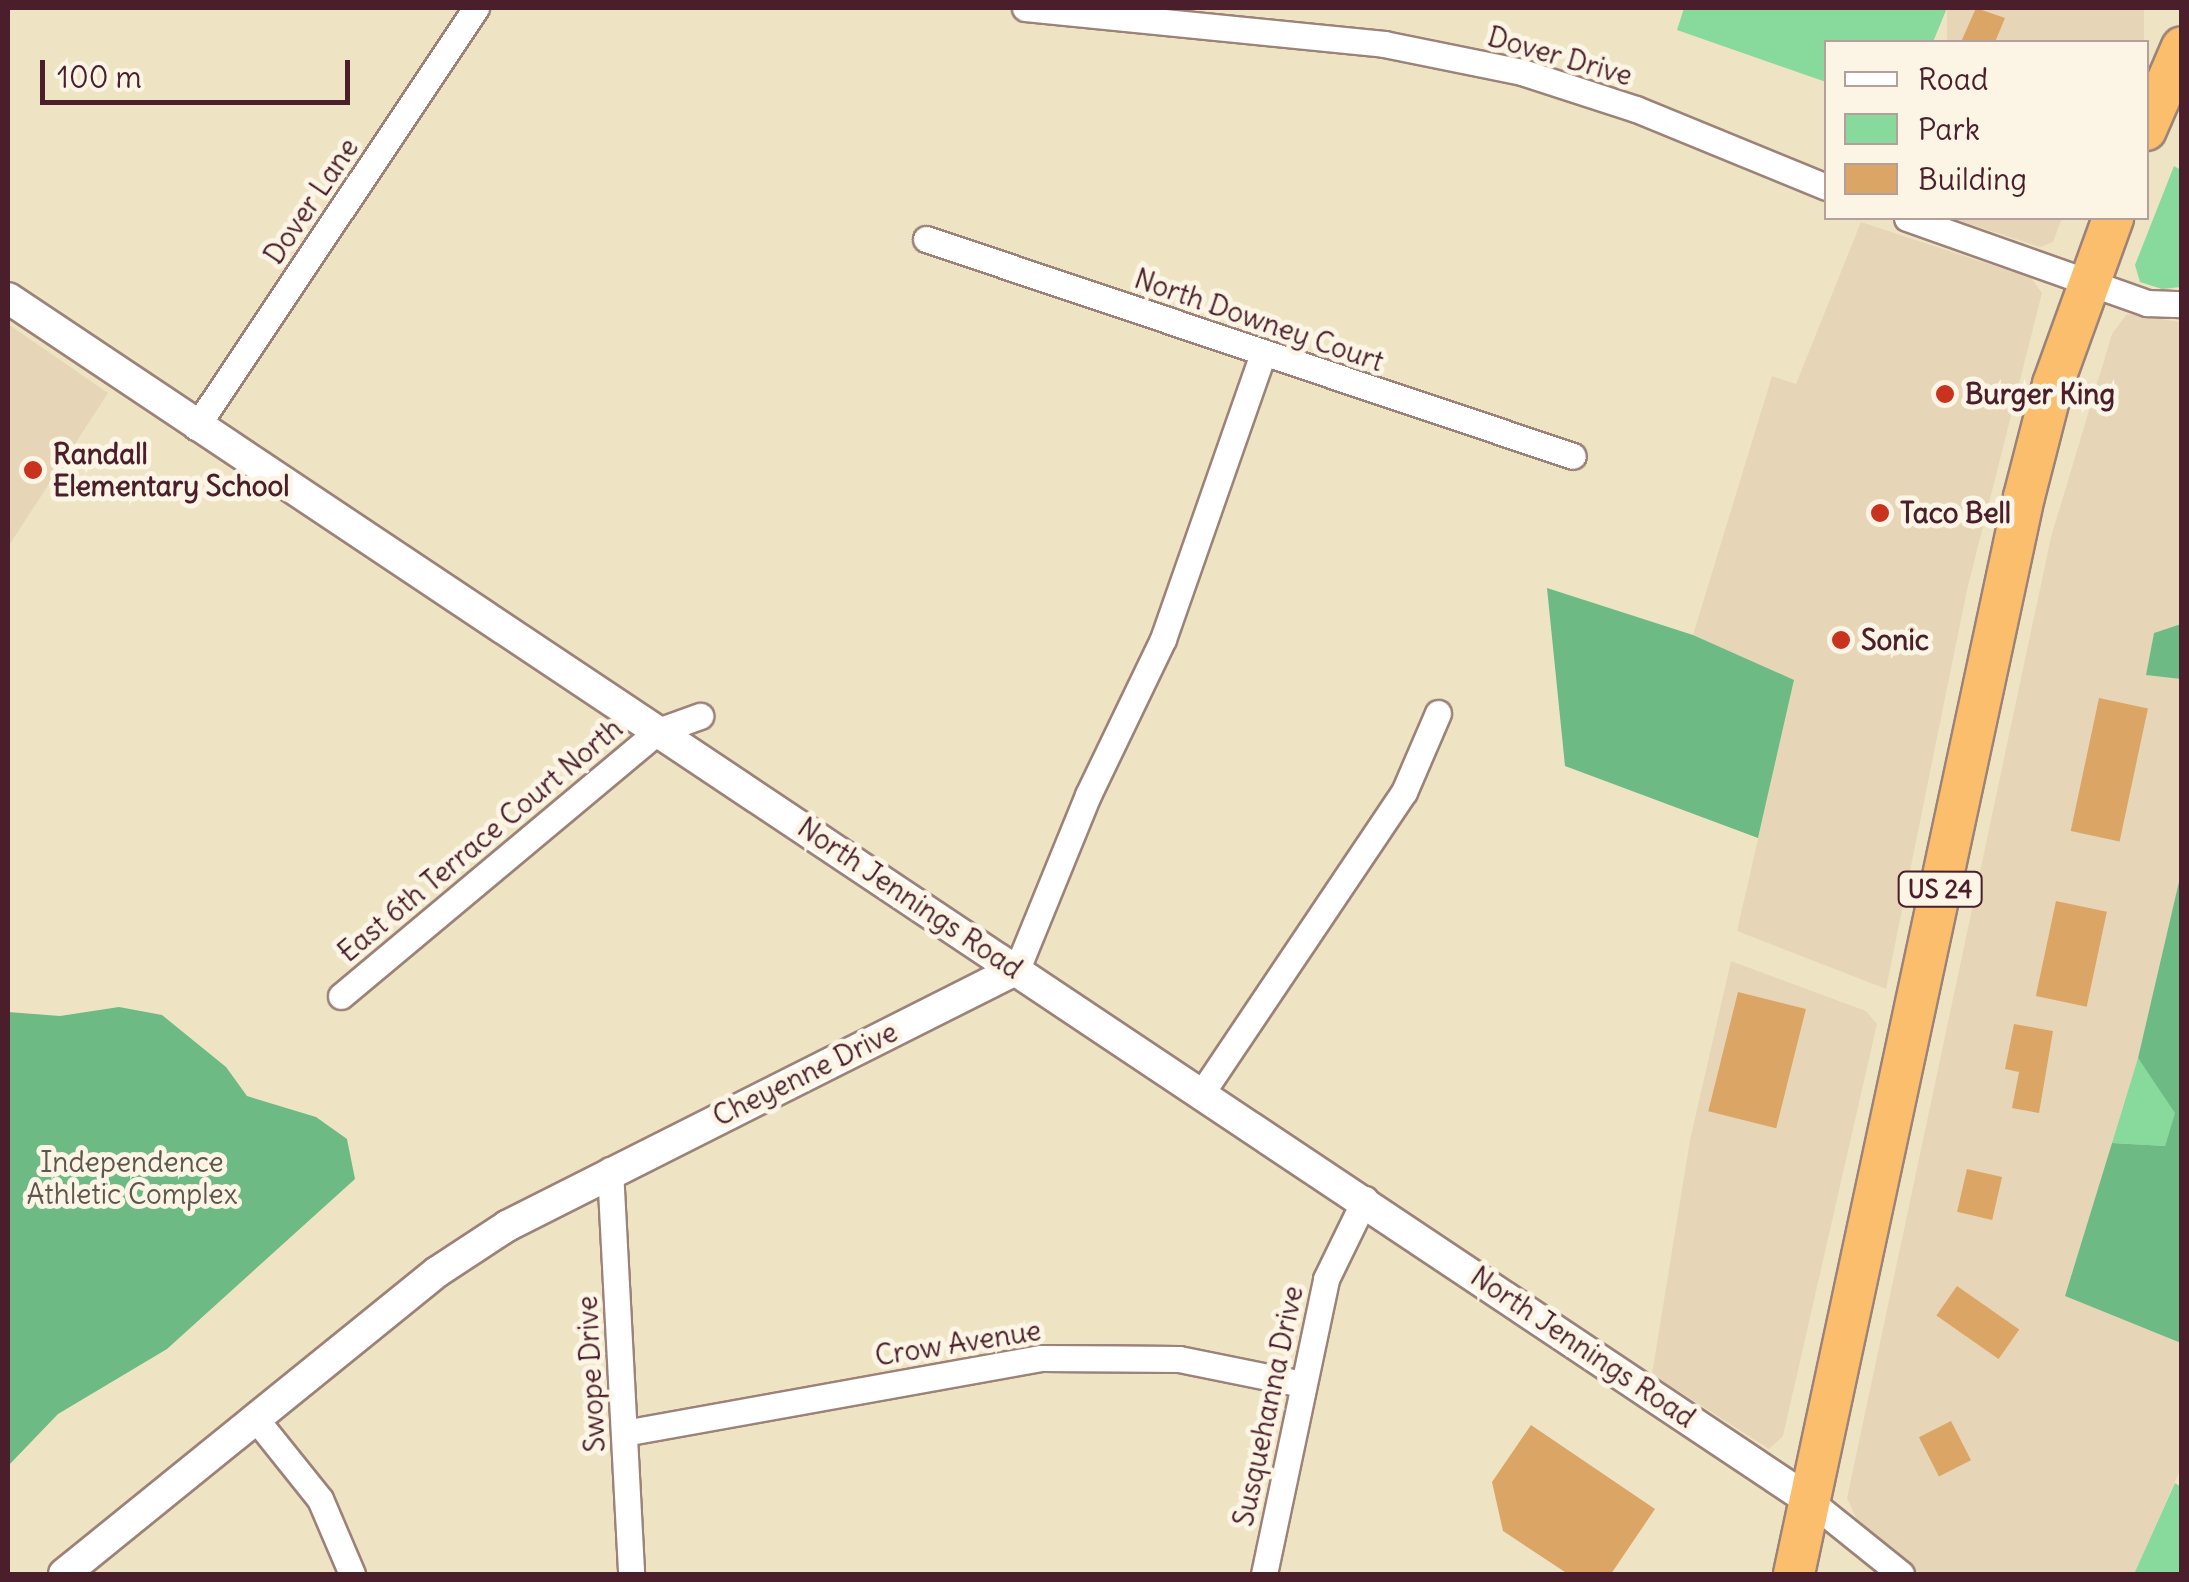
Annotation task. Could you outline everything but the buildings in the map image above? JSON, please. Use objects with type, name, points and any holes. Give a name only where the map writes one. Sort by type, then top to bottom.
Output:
[{"type":"highway","points":[[2149,123],[2182,47]]},
{"type":"highway","name":"US 24","points":[[1794,1574],[2024,497],[2088,282],[2112,220]]},
{"type":"street","name":"Dover Lane","points":[[196,428],[476,8]]},
{"type":"street","name":"Dover Drive","points":[[1025,8],[1384,44],[1522,72],[1636,109],[1824,186]]},
{"type":"street","points":[[1912,220],[2147,302],[2182,304]]},
{"type":"street","name":"North Downey Court","points":[[926,238],[1573,456]]},
{"type":"street","name":"North Jennings Road","points":[[8,298],[196,428],[1202,1091],[1809,1500]]},
{"type":"street","points":[[1017,969],[1088,795],[1163,639],[1263,354]]},
{"type":"street","points":[[1202,1091],[1404,792],[1438,714]]},
{"type":"street","points":[[658,731],[700,716]]},
{"type":"street","name":"East 6th Terrace Court North","points":[[341,996],[658,731]]},
{"type":"street","name":"Cheyenne Drive","points":[[64,1574],[437,1272],[610,1170],[1017,969]]},
{"type":"street","name":"Swope Drive","points":[[610,1170],[631,1574]]},
{"type":"street","name":"Susquehanna Drive","points":[[1264,1574],[1326,1279],[1365,1200]]},
{"type":"street","name":"Crow Avenue","points":[[624,1433],[1041,1358],[1179,1359],[1302,1384]]},
{"type":"street","points":[[255,1418],[320,1499],[352,1574]]},
{"type":"street","points":[[1809,1500],[1901,1574]]},
{"type":"shaded area","points":[[1947,8],[2144,8],[2144,40],[1947,40]]},
{"type":"shaded area","points":[[1957,220],[2061,220],[2053,242],[2040,247]]},
{"type":"shaded area","points":[[1861,222],[2031,278],[2042,293],[1967,590],[1886,989],[1737,931],[1794,681],[1693,635],[1772,376],[1796,384]]},
{"type":"shaded area","points":[[2127,314],[2181,322],[2181,624],[2154,633],[2146,675],[2181,679],[2181,873],[2138,1058],[2065,1296],[2181,1343],[2181,1468],[2134,1574],[1920,1574],[1858,1522],[1847,1498],[2051,537],[2112,334]]},
{"type":"shaded area","name":"Randall Elementary School","points":[[8,324],[108,393],[8,547]]},
{"type":"shaded area","points":[[1731,961],[1866,1011],[1877,1024],[1783,1436],[1769,1449],[1652,1374],[1690,1140]]},
{"type":"green space","points":[[1684,8],[1947,8],[1934,40],[1824,40],[1824,81],[1677,30]]},
{"type":"green space","points":[[2174,166],[2181,170],[2181,287],[2162,289],[2140,282],[2135,265]]},
{"type":"green space","points":[[1547,588],[1693,635],[1794,680],[1758,838],[1565,766]]},
{"type":"green space","points":[[2181,624],[2181,679],[2146,675],[2154,633]]},
{"type":"green space","points":[[2181,873],[2181,1343],[2065,1296],[2112,1143],[2165,1146],[2175,1113],[2138,1058]]},
{"type":"green space","name":"Independence Athletic Complex","points":[[119,1007],[162,1015],[226,1067],[247,1096],[316,1117],[347,1139],[355,1179],[167,1349],[58,1414],[8,1466],[8,1012],[60,1016]]},
{"type":"green space","points":[[2138,1058],[2176,1112],[2165,1146],[2112,1143]]},
{"type":"green space","points":[[2175,1483],[2181,1487],[2181,1574],[2134,1574]]},
{"type":"place","name":"Burger King","points":[[1945,394]]},
{"type":"place","name":"Randall Elementary School","points":[[33,470]]},
{"type":"place","name":"Taco Bell","points":[[1880,513]]},
{"type":"place","name":"Sonic","points":[[1841,640]]}]
